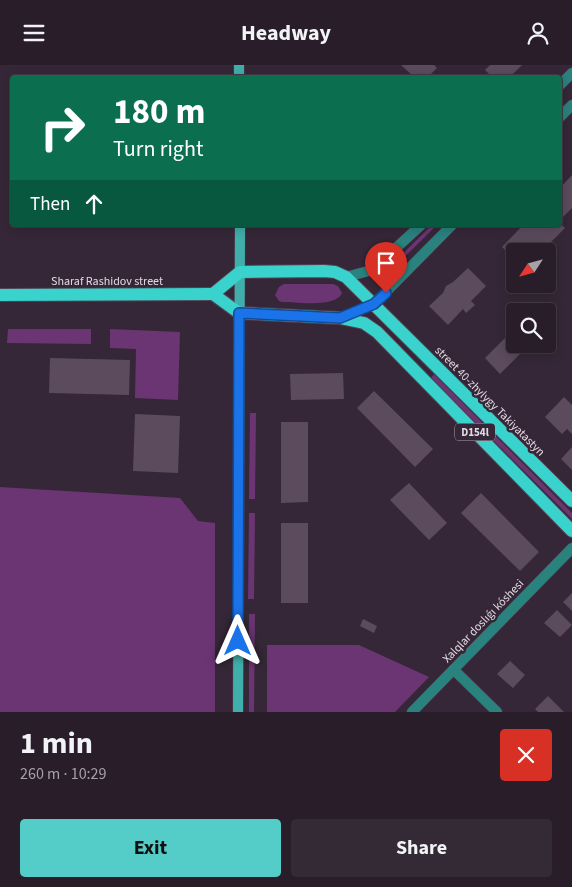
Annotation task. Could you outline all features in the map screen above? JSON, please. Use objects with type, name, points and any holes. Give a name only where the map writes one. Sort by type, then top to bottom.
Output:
[{"type":"main road","name":"D154l","points":[[240,272],[335,272],[346,277],[374,304]]},
{"type":"main road","points":[[239,313],[213,295],[240,272]]},
{"type":"main road","name":"Sharaf Rashidov street","points":[[0,295],[213,295]]},
{"type":"main road","name":"street 40-zhylygy Takiyatastyn","points":[[374,304],[572,501]]},
{"type":"main road","name":"D154l","points":[[239,313],[340,318],[364,323],[378,332],[572,531]]},
{"type":"street","points":[[562,83],[572,73]]},
{"type":"street","points":[[562,115],[572,105]]},
{"type":"street","points":[[238,712],[240,227]]},
{"type":"street","points":[[346,277],[372,270],[383,262],[419,227]]},
{"type":"street","points":[[340,318],[374,304],[450,227]]},
{"type":"street","name":"Xalqlar doslıǵı kóshesi","points":[[412,712],[572,548]]},
{"type":"street","points":[[454,669],[496,712]]},
{"type":"shaded area","points":[[430,227],[435,227],[380,281],[378,278]]},
{"type":"shaded area","points":[[284,284],[333,284],[338,286],[342,293],[332,301],[282,302],[275,295],[279,287]]},
{"type":"shaded area","points":[[8,329],[91,329],[91,344],[7,343]]},
{"type":"shaded area","points":[[110,329],[180,332],[178,400],[135,398],[136,349],[110,348]]},
{"type":"shaded area","points":[[434,374],[572,513],[572,519],[431,378]]},
{"type":"shaded area","points":[[250,413],[256,413],[255,499],[249,499]]},
{"type":"shaded area","points":[[0,487],[180,498],[198,521],[215,523],[215,712],[0,712]]},
{"type":"shaded area","points":[[249,513],[255,513],[254,599],[248,599]]},
{"type":"shaded area","points":[[249,614],[255,614],[254,712],[249,712]]},
{"type":"shaded area","points":[[267,645],[359,645],[429,677],[395,712],[267,712]]},
{"type":"building","points":[[401,65],[434,65],[437,68],[430,75],[412,75]]},
{"type":"building","points":[[490,65],[522,65],[512,75],[490,75],[485,70]]},
{"type":"building","points":[[572,175],[572,208],[562,218],[562,186]]},
{"type":"building","points":[[562,225],[565,228],[550,243],[506,243],[506,251],[502,247],[521,227],[562,227]]},
{"type":"building","points":[[468,268],[486,286],[471,301],[475,305],[466,313],[463,309],[448,325],[429,306],[443,293],[446,286]]},
{"type":"building","points":[[506,337],[506,353],[521,353],[500,374],[485,358]]},
{"type":"building","points":[[50,358],[130,360],[129,395],[49,393]]},
{"type":"building","points":[[343,373],[344,399],[291,400],[290,374]]},
{"type":"building","points":[[374,391],[433,449],[415,467],[357,408]]},
{"type":"building","points":[[564,397],[572,405],[572,434],[567,429],[562,434],[545,417]]},
{"type":"building","points":[[135,414],[180,416],[178,473],[133,471]]},
{"type":"building","points":[[281,422],[308,422],[308,502],[281,503]]},
{"type":"building","points":[[572,447],[572,470],[561,459]]},
{"type":"building","points":[[409,483],[447,523],[429,540],[390,500]]},
{"type":"building","points":[[481,493],[539,552],[520,571],[461,513]]},
{"type":"building","points":[[281,523],[308,523],[308,603],[281,603]]},
{"type":"building","points":[[572,593],[572,611],[563,602]]},
{"type":"building","points":[[557,610],[572,625],[560,637],[544,623]]},
{"type":"building","points":[[363,619],[377,626],[374,633],[360,626]]},
{"type":"building","points":[[510,661],[525,675],[513,688],[497,674]]},
{"type":"building","points":[[548,696],[564,712],[538,712],[535,709]]},
{"type":"route","points":[[238,641],[239,313],[340,318],[374,304],[386,293]]}]
